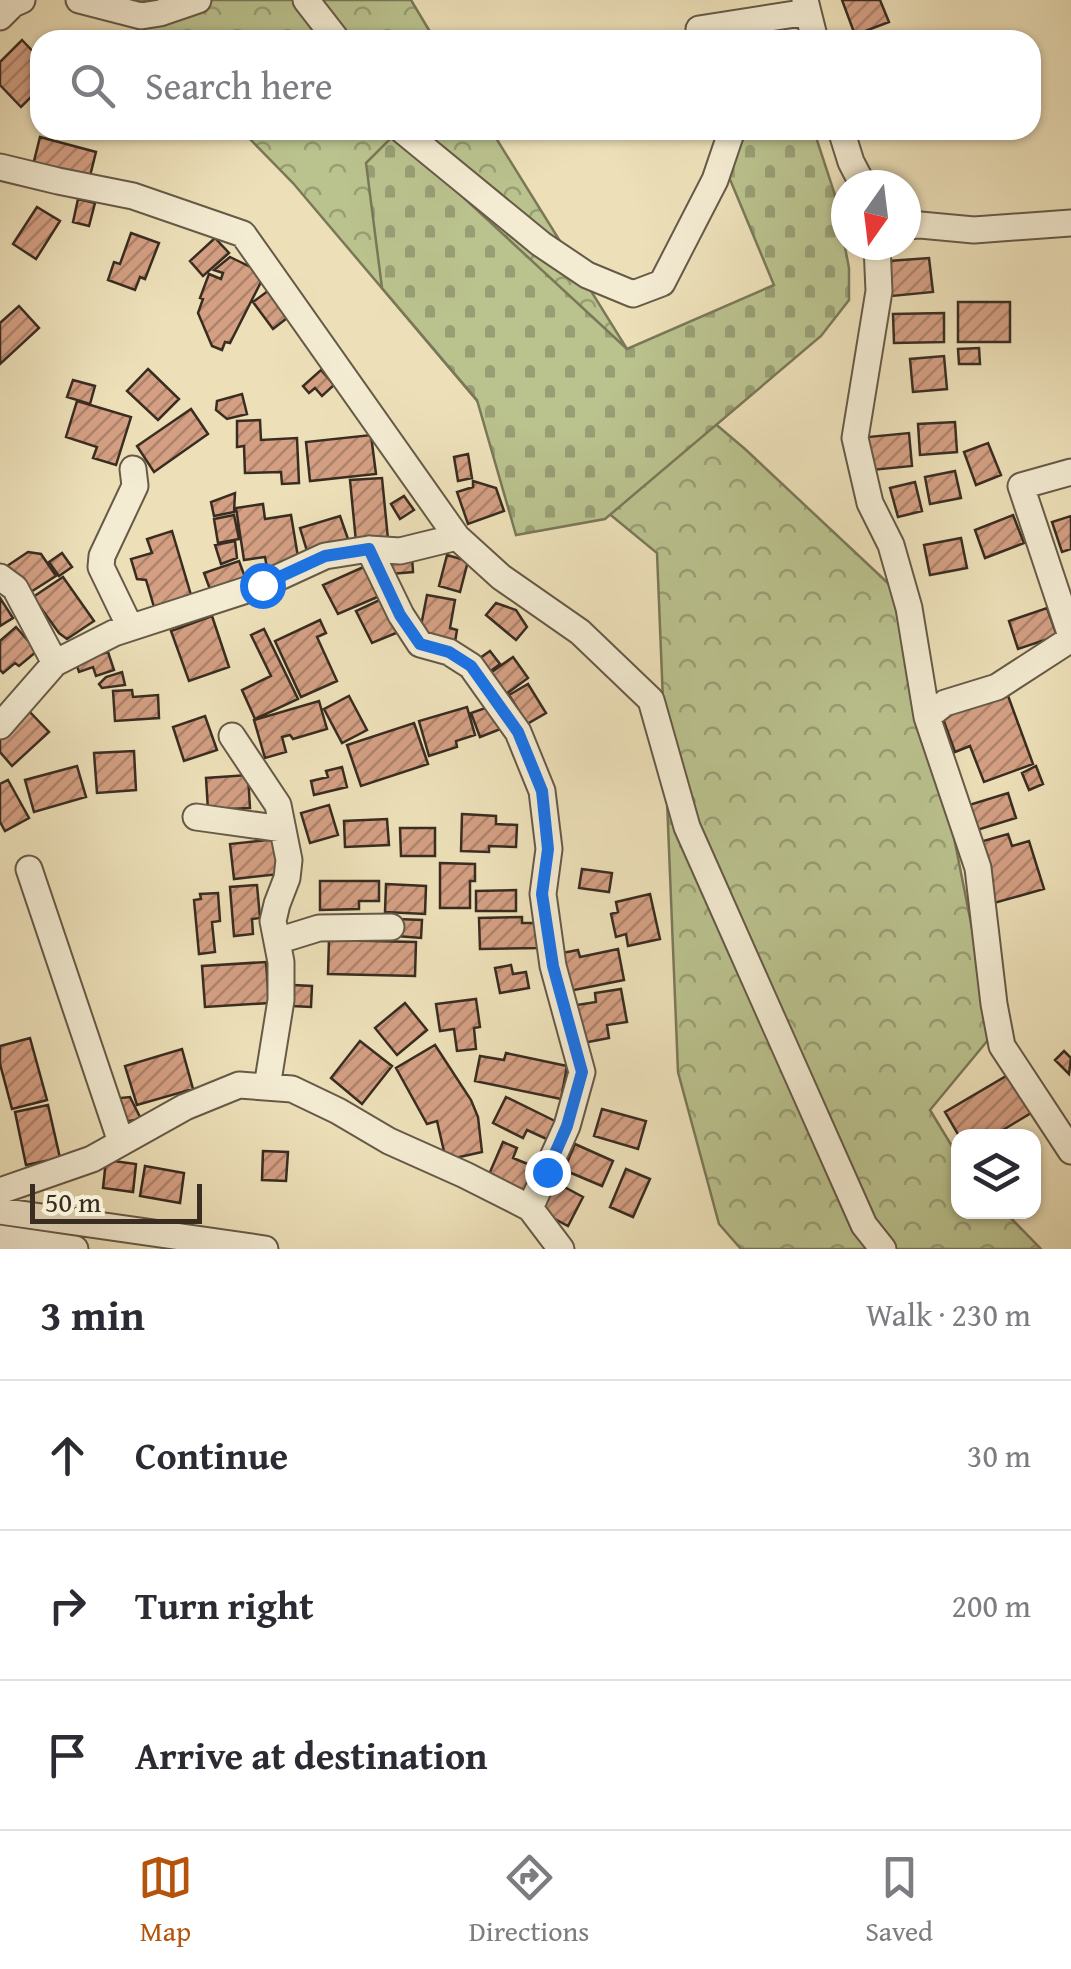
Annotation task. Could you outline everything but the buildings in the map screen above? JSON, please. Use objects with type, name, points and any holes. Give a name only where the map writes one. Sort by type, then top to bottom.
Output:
[{"type":"street","points":[[0,17],[22,0]]},
{"type":"street","points":[[79,0],[141,16],[160,14],[198,0]]},
{"type":"street","points":[[306,0],[329,30]]},
{"type":"street","points":[[699,29],[806,6]]},
{"type":"street","points":[[414,140],[541,244],[587,275],[633,294],[662,283],[716,180],[729,140]]},
{"type":"street","points":[[844,140],[855,170]]},
{"type":"street","points":[[0,167],[133,196],[243,234],[457,537],[501,577],[580,632],[652,700],[687,827],[864,1225],[883,1249]]},
{"type":"street","points":[[921,225],[974,230],[1071,223]]},
{"type":"street","points":[[878,260],[879,291],[854,438],[870,503],[891,544],[909,608],[927,718],[978,868],[1002,1046],[1071,1151]]},
{"type":"street","points":[[130,627],[101,567],[102,556],[135,486],[132,469]]},
{"type":"street","points":[[927,718],[945,703],[997,687],[1071,638],[1060,563],[1021,486],[1071,472]]},
{"type":"street","points":[[0,726],[55,663],[114,632],[262,585],[325,556],[369,549],[400,550],[457,537]]},
{"type":"street","points":[[369,549],[400,615],[420,644],[449,652],[471,666],[518,732],[542,791],[548,849],[542,894],[553,966],[582,1072],[567,1126],[530,1208]]},
{"type":"street","points":[[0,577],[15,588],[55,663]]},
{"type":"street","points":[[232,736],[278,806],[289,860],[273,921],[281,962],[281,1000],[267,1087]]},
{"type":"street","points":[[196,817],[283,829]]},
{"type":"street","points":[[29,869],[121,1142]]},
{"type":"street","points":[[277,941],[319,928],[390,927]]},
{"type":"street","points":[[0,1191],[92,1158],[185,1108],[239,1086],[292,1089],[389,1141],[530,1208],[561,1249]]},
{"type":"street","points":[[0,1211],[265,1249]]},
{"type":"street","points":[[0,1238],[75,1249]]},
{"type":"green space","points":[[112,0],[411,0],[429,30],[142,30]]},
{"type":"green space","points":[[251,140],[497,140],[627,349],[745,449],[907,601],[993,1034],[930,1110],[951,1144],[951,1219],[1012,1219],[1041,1249],[741,1249],[719,1224],[678,1072],[657,553],[490,416],[293,183]]},
{"type":"green space","points":[[389,140],[401,140],[627,349],[774,285],[724,165],[743,140],[817,140],[831,183],[831,260],[847,260],[849,300],[821,336],[605,519],[516,535],[477,400],[382,288],[366,163]]},
{"type":"route","points":[[262,585],[325,556],[369,549],[400,615],[420,644],[449,652],[471,666],[518,732],[542,791],[548,849],[542,894],[553,966],[582,1072],[567,1126],[547,1172]]}]
